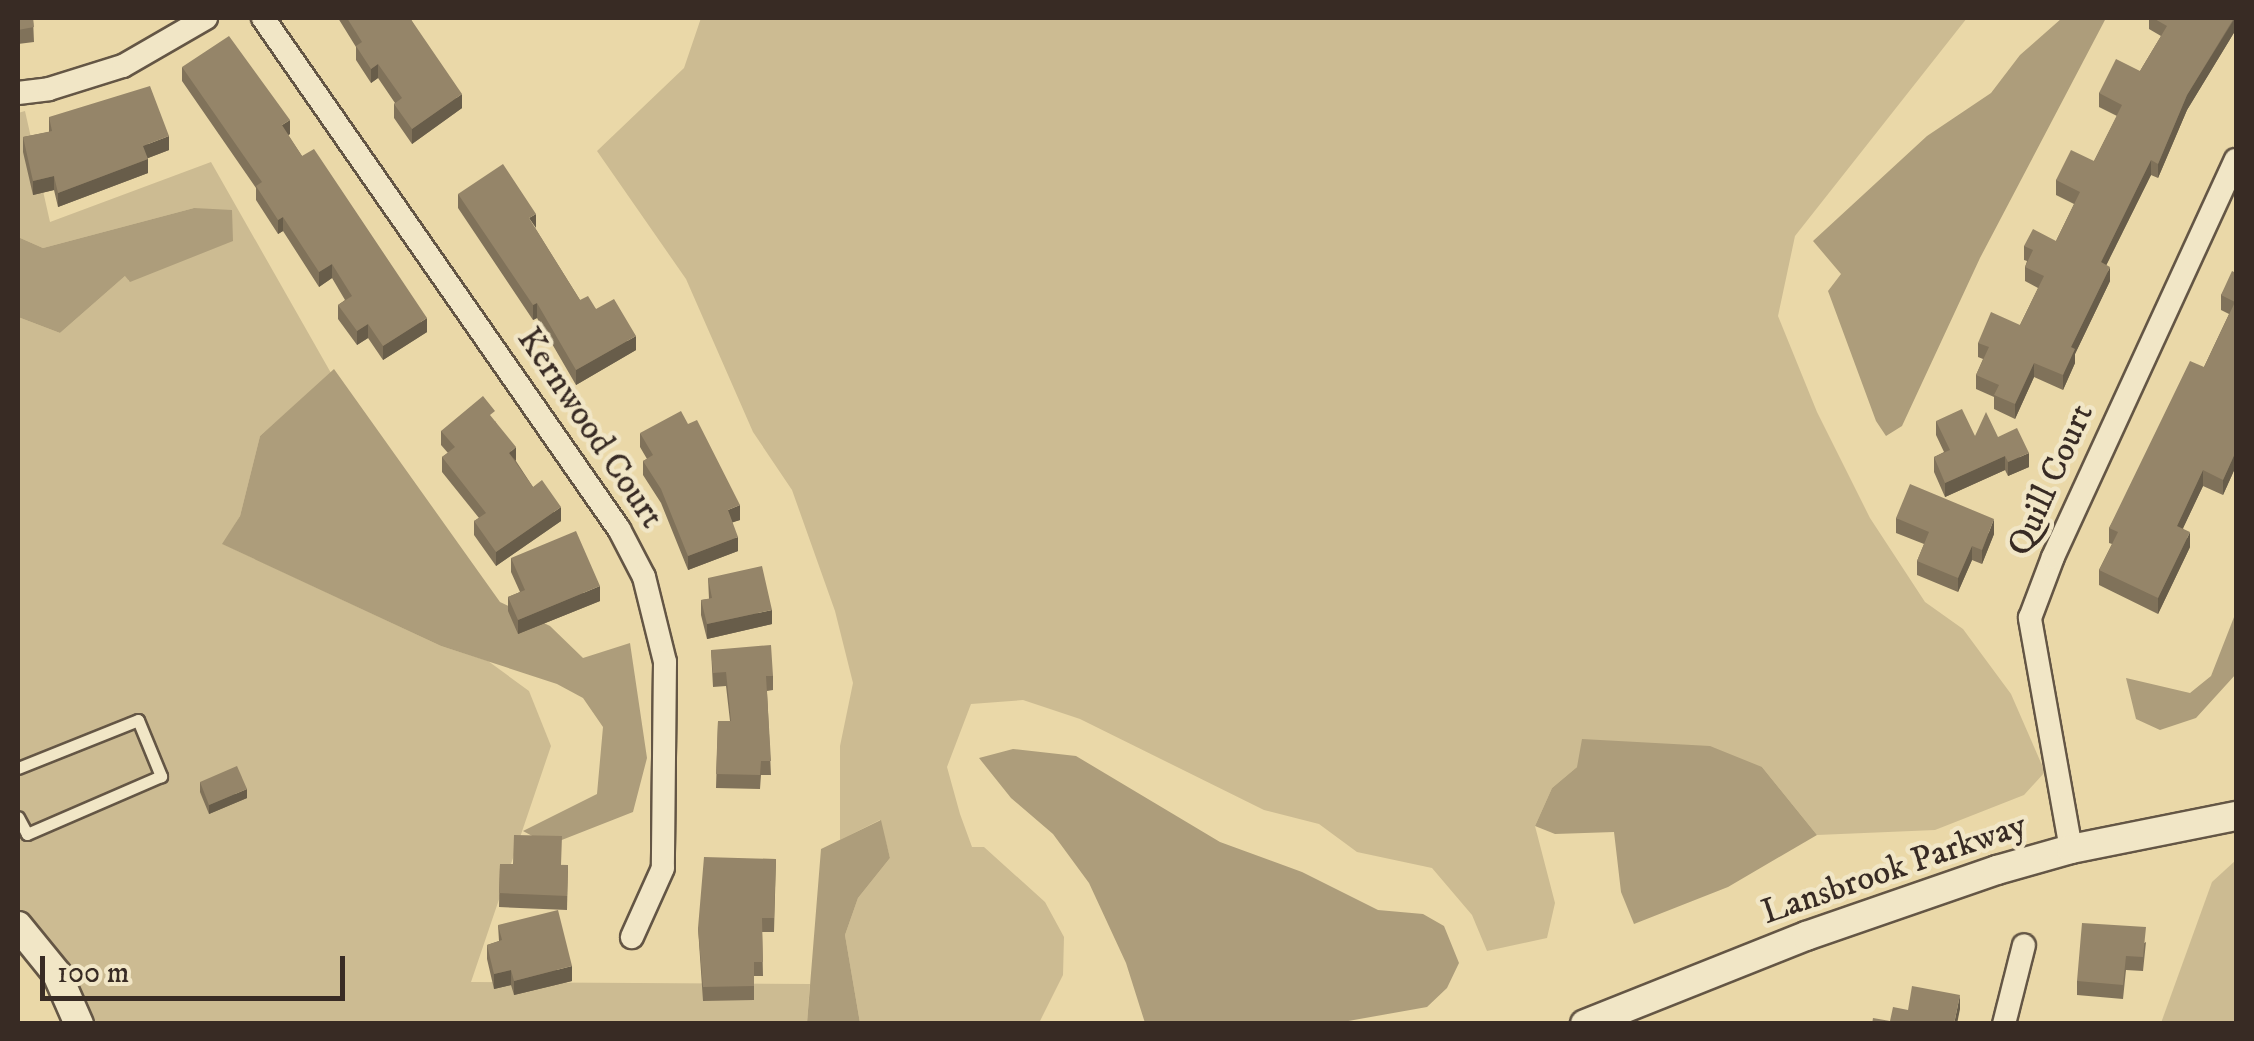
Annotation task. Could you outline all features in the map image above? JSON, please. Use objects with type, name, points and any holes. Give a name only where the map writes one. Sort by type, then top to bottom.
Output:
[{"type":"street","points":[[18,93],[48,89],[123,66],[206,18]]},
{"type":"street","name":"Kernwood Court","points":[[262,18],[620,529],[644,577],[666,662],[663,868],[632,938]]},
{"type":"street","name":"Quill Court","points":[[2071,849],[2030,618],[2062,538],[2236,160]]},
{"type":"street","name":"Lansbrook Parkway","points":[[1586,1024],[1806,936],[2071,849],[2236,816]]},
{"type":"street","points":[[18,926],[57,974],[79,1024]]},
{"type":"street","points":[[2004,1024],[2024,945]]},
{"type":"lane","points":[[18,768],[138,720],[161,776],[27,834],[18,817]]},
{"type":"shaded area","points":[[701,18],[1967,18],[1795,236],[1778,316],[1817,412],[1870,518],[1925,602],[1963,629],[2011,694],[2045,772],[2024,795],[1935,830],[1817,835],[1762,767],[1577,767],[1552,788],[1535,826],[1555,903],[1547,938],[1487,951],[1472,915],[1432,868],[1357,852],[1319,824],[1264,810],[1080,719],[1023,700],[971,704],[947,767],[960,814],[972,847],[984,847],[1045,902],[1064,937],[1063,975],[1039,1023],[860,1023],[845,935],[858,898],[890,858],[880,820],[840,840],[840,746],[853,683],[835,611],[792,490],[753,432],[686,279],[597,151],[684,68]]},
{"type":"shaded area","points":[[2062,18],[2106,18],[1980,258],[1902,426],[1886,436],[1876,421],[1828,291],[1841,274],[1813,241],[1927,136],[1991,93],[2020,55]]},
{"type":"shaded area","points":[[25,111],[50,222],[211,162],[331,373],[260,436],[240,516],[223,544],[441,646],[488,661],[529,691],[551,746],[471,982],[810,984],[807,1023],[90,1023],[66,970],[18,910],[18,317],[60,333],[126,275],[129,281],[194,208],[43,248],[18,237],[18,113]]},
{"type":"shaded area","points":[[194,208],[232,210],[233,241],[130,282],[125,276],[60,333],[18,317],[18,237],[43,248]]},
{"type":"shaded area","points":[[334,369],[500,602],[550,626],[583,658],[630,643],[647,758],[633,812],[549,845],[523,831],[597,794],[603,727],[583,698],[557,684],[441,646],[222,544],[240,516],[260,436]]},
{"type":"shaded area","points":[[2236,612],[2236,674],[2196,718],[2160,730],[2136,719],[2126,678],[2190,693],[2211,676]]},
{"type":"shaded area","points":[[1582,739],[1710,746],[1762,767],[1817,835],[1728,887],[1634,924],[1621,892],[1614,832],[1555,834],[1535,826],[1552,788],[1577,767]]},
{"type":"shaded area","points":[[1013,749],[1076,756],[1220,842],[1302,872],[1378,910],[1423,914],[1444,926],[1459,963],[1447,988],[1427,1007],[1337,1023],[1145,1023],[1126,963],[1089,883],[1053,834],[1011,798],[979,758]]},
{"type":"shaded area","points":[[881,820],[890,858],[858,898],[845,935],[860,1023],[807,1023],[821,849]]},
{"type":"shaded area","points":[[2236,860],[2236,1023],[2161,1023],[2212,882]]},
{"type":"building","points":[[18,18],[33,18],[34,27],[18,30]]},
{"type":"building","points":[[347,18],[410,18],[462,94],[412,129],[394,104],[402,98],[378,64],[371,69],[356,46],[362,42]]},
{"type":"building","points":[[2153,18],[2234,18],[2187,95],[2158,164],[2151,160],[2101,262],[2110,267],[2071,347],[2075,349],[2063,375],[2034,363],[2015,404],[1994,395],[1999,385],[1976,375],[1989,347],[1978,343],[1991,312],[2020,325],[2044,276],[2025,267],[2033,250],[2024,246],[2033,229],[2056,241],[2080,192],[2056,180],[2071,150],[2094,161],[2122,105],[2099,93],[2116,59],[2140,71],[2167,26]]},
{"type":"building","points":[[229,36],[290,120],[282,125],[302,156],[314,149],[427,318],[383,346],[368,324],[357,331],[338,305],[352,296],[332,264],[319,272],[283,217],[278,220],[256,186],[262,182],[182,67]]},
{"type":"building","points":[[150,86],[169,136],[143,146],[148,159],[58,193],[54,176],[33,181],[23,137],[52,131],[49,117]]},
{"type":"building","points":[[503,164],[536,214],[529,218],[580,300],[588,296],[596,309],[614,299],[636,336],[576,370],[537,303],[533,305],[458,194]]},
{"type":"building","points":[[2232,271],[2236,273],[2236,451],[2223,480],[2203,470],[2177,526],[2190,532],[2158,598],[2099,570],[2118,532],[2109,528],[2190,361],[2204,367],[2235,302],[2221,295]]},
{"type":"building","points":[[483,396],[495,411],[490,415],[516,447],[509,453],[533,487],[542,480],[561,507],[496,552],[474,521],[486,513],[442,457],[455,447],[441,431]]},
{"type":"building","points":[[1962,409],[1975,436],[1986,412],[1998,437],[2017,428],[2029,453],[2008,462],[2005,456],[1945,483],[1934,457],[1950,450],[1936,421]]},
{"type":"building","points":[[681,411],[688,424],[697,420],[740,505],[728,510],[738,537],[688,556],[661,489],[643,461],[653,455],[640,433]]},
{"type":"building","points":[[1910,484],[1994,519],[1982,550],[1972,546],[1958,578],[1917,561],[1929,532],[1896,518]]},
{"type":"building","points":[[576,531],[600,586],[518,620],[508,597],[525,590],[511,558]]},
{"type":"building","points":[[762,566],[772,610],[707,624],[701,600],[712,598],[708,578]]},
{"type":"building","points":[[771,645],[773,676],[766,676],[771,761],[761,761],[760,775],[716,774],[718,721],[731,721],[726,672],[713,673],[711,650]]},
{"type":"building","points":[[237,766],[247,789],[209,805],[200,782]]},
{"type":"building","points":[[514,835],[562,836],[561,865],[568,865],[567,896],[499,893],[500,864],[513,864]]},
{"type":"building","points":[[704,857],[776,859],[774,918],[762,918],[763,962],[754,962],[754,986],[703,987],[698,928]]},
{"type":"building","points":[[558,910],[572,966],[514,981],[511,970],[494,974],[487,945],[502,940],[498,925]]},
{"type":"building","points":[[2082,923],[2146,927],[2143,957],[2126,956],[2123,985],[2077,981]]},
{"type":"building","points":[[1912,986],[1960,995],[1954,1024],[1872,1024],[1873,1018],[1890,1021],[1893,1007],[1908,1010]]}]
